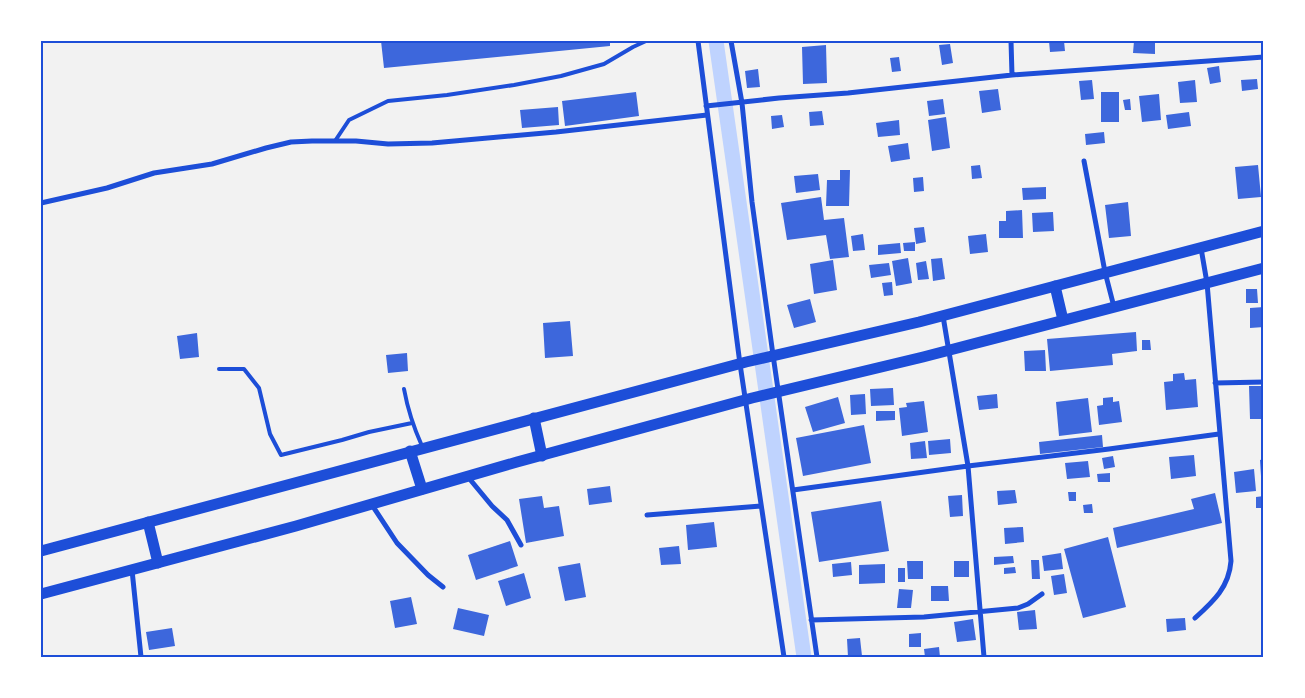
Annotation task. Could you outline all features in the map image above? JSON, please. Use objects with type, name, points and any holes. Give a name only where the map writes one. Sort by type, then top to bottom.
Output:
[{"type":"main road","points":[[41,550],[743,363],[943,316],[1264,231]]},
{"type":"main road","points":[[41,594],[774,392],[949,350],[1264,268]]},
{"type":"main road","points":[[1055,286],[1063,320]]},
{"type":"main road","points":[[534,418],[542,456]]},
{"type":"main road","points":[[410,452],[422,490]]},
{"type":"main road","points":[[148,522],[158,563]]},
{"type":"street","points":[[698,41],[709,106],[708,115],[749,399],[761,506],[784,657]]},
{"type":"street","points":[[732,41],[742,103],[774,392],[793,490],[817,657]]},
{"type":"street","points":[[1011,41],[1012,75]]},
{"type":"street","points":[[709,106],[1012,75],[1264,57]]},
{"type":"street","points":[[41,203],[100,190],[154,173],[212,164],[275,146],[298,142],[432,143],[556,132],[708,115]]},
{"type":"street","points":[[1084,161],[1105,272],[1114,308]]},
{"type":"street","points":[[1195,618],[1213,603],[1230,572],[1207,283],[1201,248]]},
{"type":"street","points":[[943,316],[968,466],[984,657]]},
{"type":"street","points":[[1215,383],[1264,382]]},
{"type":"street","points":[[793,490],[1219,434]]},
{"type":"street","points":[[467,477],[507,520],[521,545]]},
{"type":"street","points":[[372,504],[397,543],[428,575],[443,587]]},
{"type":"street","points":[[647,516],[761,506]]},
{"type":"street","points":[[132,570],[141,657]]},
{"type":"street","points":[[811,620],[924,617],[980,610],[1018,608],[1028,604],[1042,594]]},
{"type":"lane","points":[[335,141],[349,120],[388,101],[456,94],[561,76],[604,64],[646,41]]},
{"type":"lane","points":[[219,369],[244,369],[259,388],[270,434],[281,455],[412,423]]},
{"type":"lane","points":[[404,389],[407,408],[423,448]]},
{"type":"building","points":[[381,41],[610,41],[610,46],[384,68]]},
{"type":"building","points":[[1049,41],[1064,41],[1065,51],[1050,52]]},
{"type":"building","points":[[1134,41],[1155,41],[1155,54],[1133,53]]},
{"type":"building","points":[[950,44],[953,63],[942,65],[939,45]]},
{"type":"building","points":[[826,45],[827,83],[803,84],[802,47]]},
{"type":"building","points":[[899,57],[901,71],[892,72],[890,58]]},
{"type":"building","points":[[1219,66],[1221,82],[1210,84],[1207,68]]},
{"type":"building","points":[[758,69],[760,87],[747,88],[745,71]]},
{"type":"building","points":[[1257,79],[1258,89],[1242,91],[1241,80]]},
{"type":"building","points":[[1092,80],[1094,99],[1081,100],[1079,81]]},
{"type":"building","points":[[1195,80],[1197,102],[1180,103],[1178,82]]},
{"type":"building","points":[[998,89],[1001,110],[982,113],[979,91]]},
{"type":"building","points":[[636,92],[639,116],[565,126],[562,101]]},
{"type":"building","points":[[1101,92],[1119,92],[1119,122],[1101,122]]},
{"type":"building","points":[[1159,94],[1161,120],[1142,122],[1139,96]]},
{"type":"building","points":[[943,99],[945,114],[929,116],[927,101]]},
{"type":"building","points":[[1130,99],[1131,110],[1125,110],[1123,100]]},
{"type":"building","points":[[558,107],[559,125],[522,128],[520,110]]},
{"type":"building","points":[[822,111],[824,125],[810,126],[809,112]]},
{"type":"building","points":[[1189,112],[1191,126],[1168,129],[1166,115]]},
{"type":"building","points":[[782,115],[784,127],[772,129],[771,116]]},
{"type":"building","points":[[946,117],[950,148],[932,151],[928,120]]},
{"type":"building","points":[[899,120],[900,135],[878,137],[876,123]]},
{"type":"building","points":[[1104,132],[1105,143],[1086,145],[1085,134]]},
{"type":"building","points":[[908,143],[910,159],[891,162],[888,146]]},
{"type":"building","points":[[980,165],[982,178],[972,179],[971,166]]},
{"type":"building","points":[[1258,165],[1261,197],[1238,199],[1235,167]]},
{"type":"building","points":[[840,170],[850,170],[849,206],[826,206],[827,180],[840,180]]},
{"type":"building","points":[[818,174],[820,190],[796,193],[794,176]]},
{"type":"building","points":[[923,177],[924,191],[914,192],[913,178]]},
{"type":"building","points":[[1046,187],[1046,199],[1023,200],[1022,188]]},
{"type":"building","points":[[821,197],[824,220],[844,218],[849,257],[830,259],[826,235],[787,240],[781,203]]},
{"type":"building","points":[[1128,202],[1131,236],[1109,238],[1105,205]]},
{"type":"building","points":[[1022,210],[1023,238],[999,238],[999,221],[1006,221],[1006,211]]},
{"type":"building","points":[[1053,212],[1054,231],[1033,232],[1032,213]]},
{"type":"building","points":[[924,227],[926,242],[916,244],[914,228]]},
{"type":"building","points":[[863,234],[865,250],[853,251],[851,236]]},
{"type":"building","points":[[986,234],[988,252],[970,254],[968,236]]},
{"type":"building","points":[[915,242],[915,251],[904,251],[903,243]]},
{"type":"building","points":[[900,243],[901,253],[878,255],[878,245]]},
{"type":"building","points":[[908,258],[912,283],[896,286],[892,261]]},
{"type":"building","points":[[942,258],[945,279],[933,281],[931,259]]},
{"type":"building","points":[[833,260],[837,290],[814,294],[810,264]]},
{"type":"building","points":[[926,261],[929,279],[918,280],[916,263]]},
{"type":"building","points":[[889,263],[891,275],[871,278],[869,265]]},
{"type":"building","points":[[892,282],[893,295],[884,296],[882,283]]},
{"type":"building","points":[[1246,289],[1257,289],[1258,303],[1246,303]]},
{"type":"building","points":[[810,299],[816,322],[794,328],[787,305]]},
{"type":"building","points":[[1264,307],[1264,327],[1250,328],[1250,308]]},
{"type":"building","points":[[570,321],[573,356],[545,358],[543,323]]},
{"type":"building","points":[[1136,332],[1137,351],[1112,354],[1113,365],[1050,371],[1047,339]]},
{"type":"building","points":[[197,333],[199,357],[180,359],[177,336]]},
{"type":"building","points":[[1142,340],[1150,340],[1151,350],[1142,350]]},
{"type":"building","points":[[1045,350],[1046,371],[1025,371],[1024,351]]},
{"type":"building","points":[[407,353],[408,371],[388,373],[386,355]]},
{"type":"building","points":[[1184,373],[1185,380],[1196,379],[1198,407],[1166,410],[1164,382],[1173,381],[1173,374]]},
{"type":"building","points":[[1249,386],[1264,386],[1264,419],[1250,419]]},
{"type":"building","points":[[893,388],[894,405],[871,406],[870,389]]},
{"type":"building","points":[[865,394],[866,414],[851,415],[850,395]]},
{"type":"building","points":[[997,394],[998,408],[979,410],[977,396]]},
{"type":"building","points":[[838,397],[845,423],[813,432],[805,407]]},
{"type":"building","points":[[1113,397],[1113,402],[1119,401],[1122,422],[1099,425],[1097,406],[1103,405],[1103,398]]},
{"type":"building","points":[[1088,398],[1092,432],[1059,436],[1056,402]]},
{"type":"building","points":[[924,401],[928,432],[902,436],[899,408],[907,407],[906,403]]},
{"type":"building","points":[[876,411],[895,411],[895,420],[876,421]]},
{"type":"building","points":[[864,425],[871,463],[803,476],[796,438]]},
{"type":"building","points":[[1102,435],[1103,447],[1040,454],[1039,442]]},
{"type":"building","points":[[950,439],[951,453],[929,455],[928,441]]},
{"type":"building","points":[[925,441],[927,458],[911,459],[910,443]]},
{"type":"building","points":[[1194,455],[1196,476],[1171,479],[1169,457]]},
{"type":"building","points":[[1113,456],[1115,467],[1104,469],[1102,458]]},
{"type":"building","points":[[1264,459],[1264,492],[1262,492],[1260,460]]},
{"type":"building","points":[[1088,461],[1090,477],[1067,479],[1065,463]]},
{"type":"building","points":[[1254,469],[1256,491],[1236,493],[1234,472]]},
{"type":"building","points":[[1110,473],[1110,482],[1098,482],[1097,474]]},
{"type":"building","points":[[610,486],[612,502],[589,505],[587,489]]},
{"type":"building","points":[[1015,490],[1017,503],[998,505],[997,491]]},
{"type":"building","points":[[1068,492],[1076,492],[1076,501],[1069,501]]},
{"type":"building","points":[[1215,493],[1222,523],[1117,548],[1113,528],[1194,509],[1191,499]]},
{"type":"building","points":[[962,495],[963,516],[950,517],[948,496]]},
{"type":"building","points":[[542,496],[544,508],[559,506],[564,536],[526,543],[519,499]]},
{"type":"building","points":[[1264,496],[1264,508],[1256,508],[1256,497]]},
{"type":"building","points":[[881,501],[889,551],[819,562],[811,512]]},
{"type":"building","points":[[1092,504],[1093,513],[1084,513],[1083,505]]},
{"type":"building","points":[[714,522],[717,547],[688,550],[686,525]]},
{"type":"building","points":[[1023,527],[1024,542],[1005,544],[1004,528]]},
{"type":"building","points":[[1108,537],[1126,607],[1083,618],[1064,549]]},
{"type":"building","points":[[510,541],[518,566],[476,580],[468,555]]},
{"type":"building","points":[[679,546],[681,564],[661,565],[659,548]]},
{"type":"building","points":[[1061,553],[1063,569],[1044,571],[1042,556]]},
{"type":"building","points":[[1013,556],[1014,563],[994,565],[994,557]]},
{"type":"building","points":[[1031,560],[1039,560],[1040,579],[1032,579]]},
{"type":"building","points":[[907,561],[923,561],[923,579],[908,579]]},
{"type":"building","points":[[954,561],[969,561],[969,577],[954,577]]},
{"type":"building","points":[[851,562],[852,575],[833,577],[832,564]]},
{"type":"building","points":[[580,563],[586,597],[565,601],[558,567]]},
{"type":"building","points":[[885,564],[885,583],[859,584],[859,565]]},
{"type":"building","points":[[1015,567],[1016,573],[1004,574],[1004,568]]},
{"type":"building","points":[[898,568],[905,568],[905,582],[898,582]]},
{"type":"building","points":[[524,573],[531,598],[506,606],[498,581]]},
{"type":"building","points":[[1064,574],[1067,593],[1054,595],[1051,576]]},
{"type":"building","points":[[931,586],[948,586],[949,601],[931,601]]},
{"type":"building","points":[[899,589],[913,590],[911,608],[897,608]]},
{"type":"building","points":[[411,597],[417,624],[395,628],[390,601]]},
{"type":"building","points":[[458,608],[489,615],[484,636],[453,629]]},
{"type":"building","points":[[1035,610],[1037,629],[1019,630],[1017,612]]},
{"type":"building","points":[[1185,618],[1186,630],[1167,632],[1166,619]]},
{"type":"building","points":[[973,619],[976,640],[957,642],[954,622]]},
{"type":"building","points":[[172,628],[175,646],[149,650],[146,632]]},
{"type":"building","points":[[921,633],[921,647],[909,647],[909,634]]},
{"type":"building","points":[[860,638],[862,656],[848,657],[847,639]]},
{"type":"building","points":[[939,647],[940,657],[925,657],[924,649]]},
{"type":"waterway","points":[[716,41],[804,657]]}]
